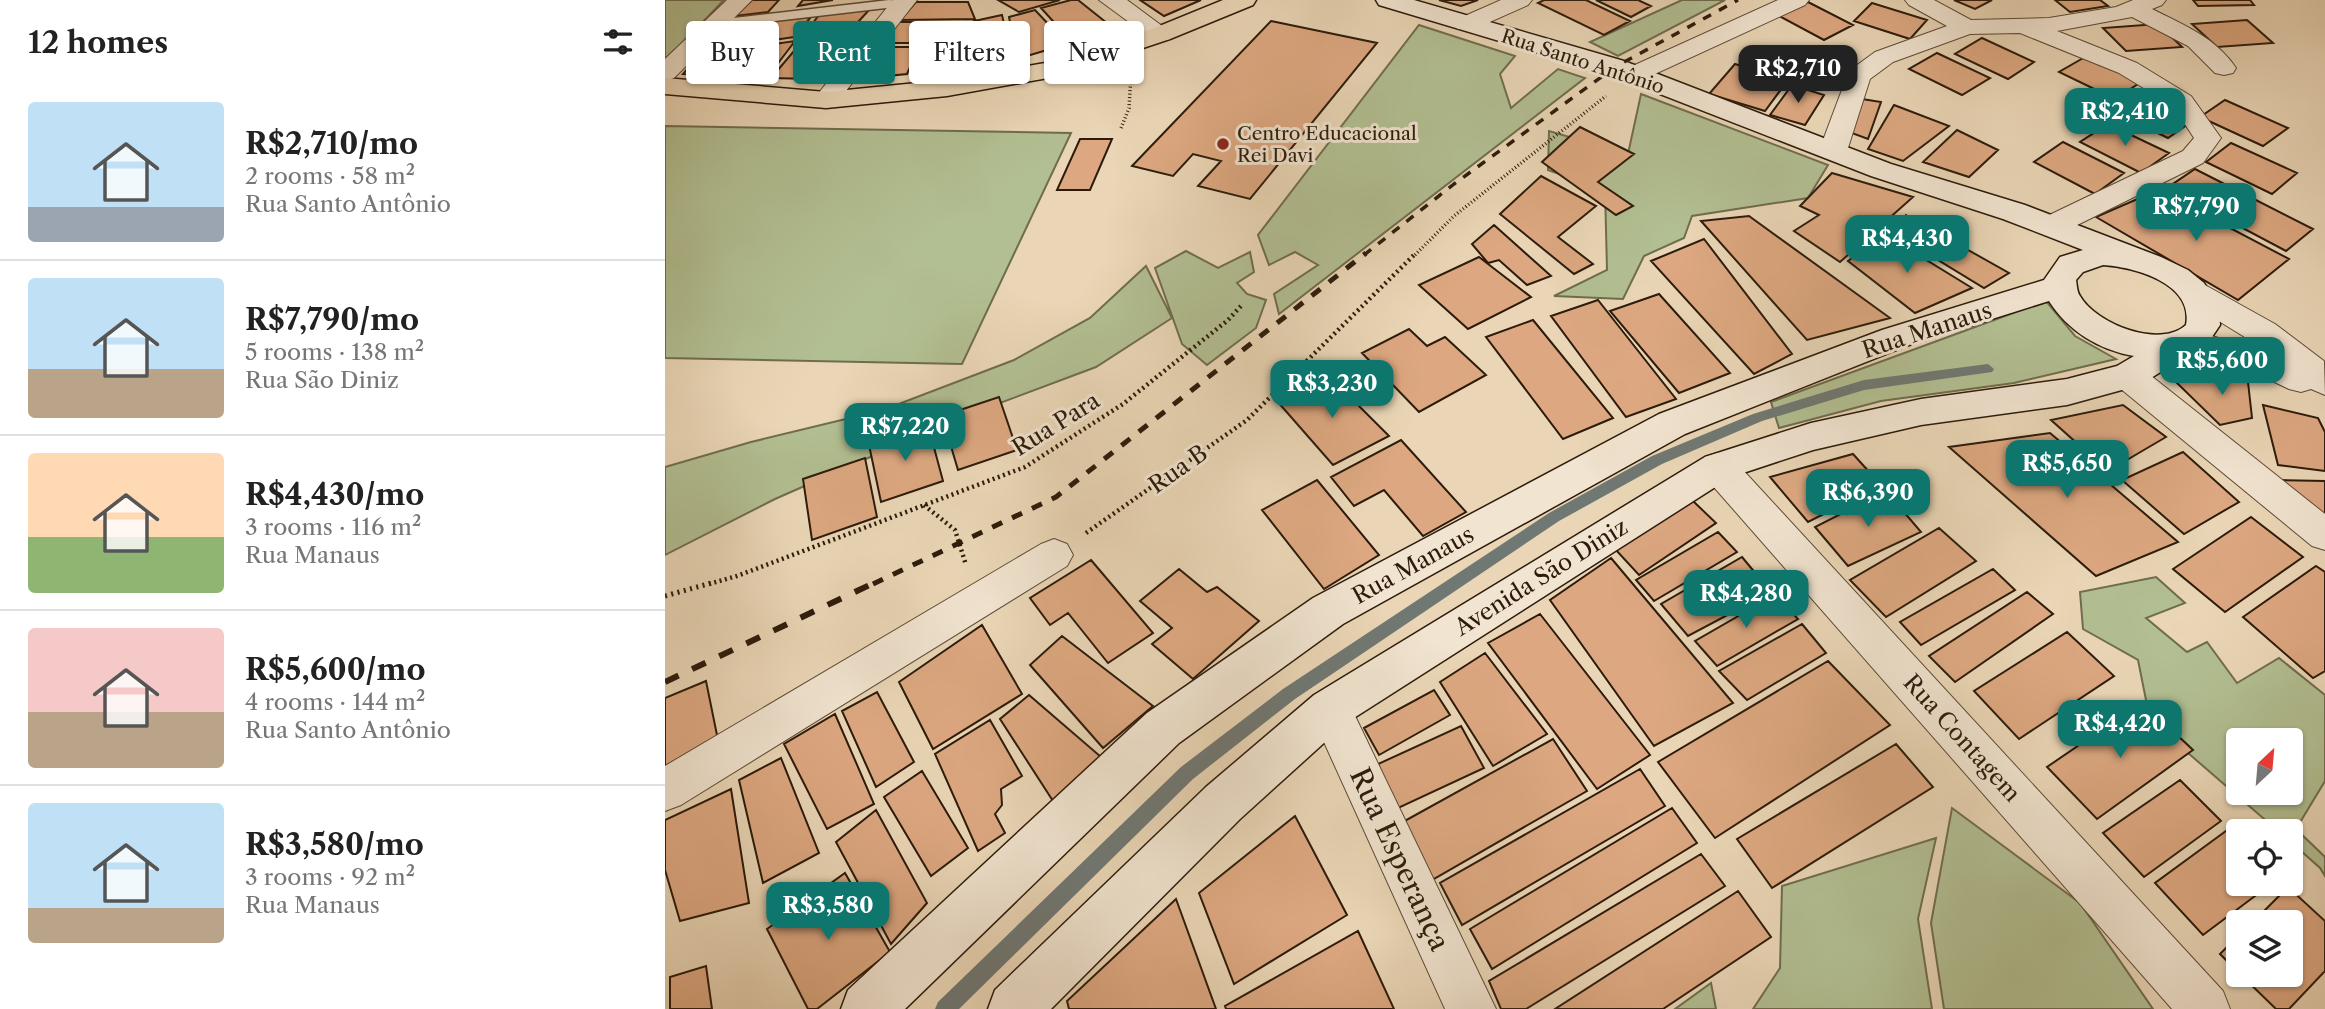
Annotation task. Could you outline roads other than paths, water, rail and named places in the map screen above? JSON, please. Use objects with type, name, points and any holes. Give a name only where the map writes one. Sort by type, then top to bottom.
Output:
[{"type":"main road","points":[[665,86],[825,100],[947,88],[1049,70],[1161,34],[1244,0]]},
{"type":"street","points":[[719,21],[740,0]]},
{"type":"street","points":[[1111,0],[1161,34]]},
{"type":"street","name":"Rua Santo Antônio","points":[[1388,0],[1635,74],[1881,170],[2014,212],[2142,261]]},
{"type":"street","points":[[1466,24],[1520,0]]},
{"type":"street","points":[[1635,74],[1797,0]]},
{"type":"street","points":[[1917,0],[1967,27]]},
{"type":"street","points":[[825,100],[904,1]]},
{"type":"street","points":[[1833,151],[1858,76],[1884,58],[1967,27],[2049,25],[2121,13],[2144,4],[2197,41],[2224,68]]},
{"type":"street","points":[[2024,26],[2128,68],[2172,94],[2182,101],[2208,138],[2193,157],[2051,226]]},
{"type":"street","points":[[665,73],[686,53]]},
{"type":"street","points":[[2014,212],[2060,280],[2063,300],[2073,314],[2089,327],[2132,345],[2155,348],[2183,344],[2253,358],[2325,392]]},
{"type":"street","points":[[2060,280],[2070,265],[2084,258],[2121,256],[2142,261],[2171,274],[2193,292],[2273,341],[2314,369],[2325,383]]},
{"type":"street","name":"Rua Manaus","points":[[867,1009],[1163,728],[1328,611],[1672,424],[1894,338],[2060,280]]},
{"type":"street","points":[[2183,344],[2199,334],[2204,325],[2201,303],[2193,292]]},
{"type":"street","name":"Avenida São Diniz","points":[[1014,1009],[1223,803],[1330,709],[1718,467],[1811,437],[1921,412],[2067,392],[2128,376],[2183,344]]},
{"type":"street","points":[[2128,376],[2325,535]]},
{"type":"street","name":"Rua Contagem","points":[[1718,467],[2205,1009]]},
{"type":"street","points":[[665,790],[1054,555]]},
{"type":"street","name":"Rua Esperança","points":[[1330,709],[1471,1009]]},
{"type":"lane","points":[[741,21],[904,1]]},
{"type":"waterway","points":[[945,1009],[1187,773],[1289,694],[1554,517],[1657,460],[1758,417],[1864,385],[1988,369]]},
{"type":"railway","points":[[1364,255],[1454,184],[1615,67],[1738,0]]},
{"type":"railway","points":[[873,584],[1056,497],[1366,253]]},
{"type":"railway","points":[[665,682],[876,582]]},
{"type":"place","name":"Centro Educacional Rei Davi","points":[[1223,144]]}]
